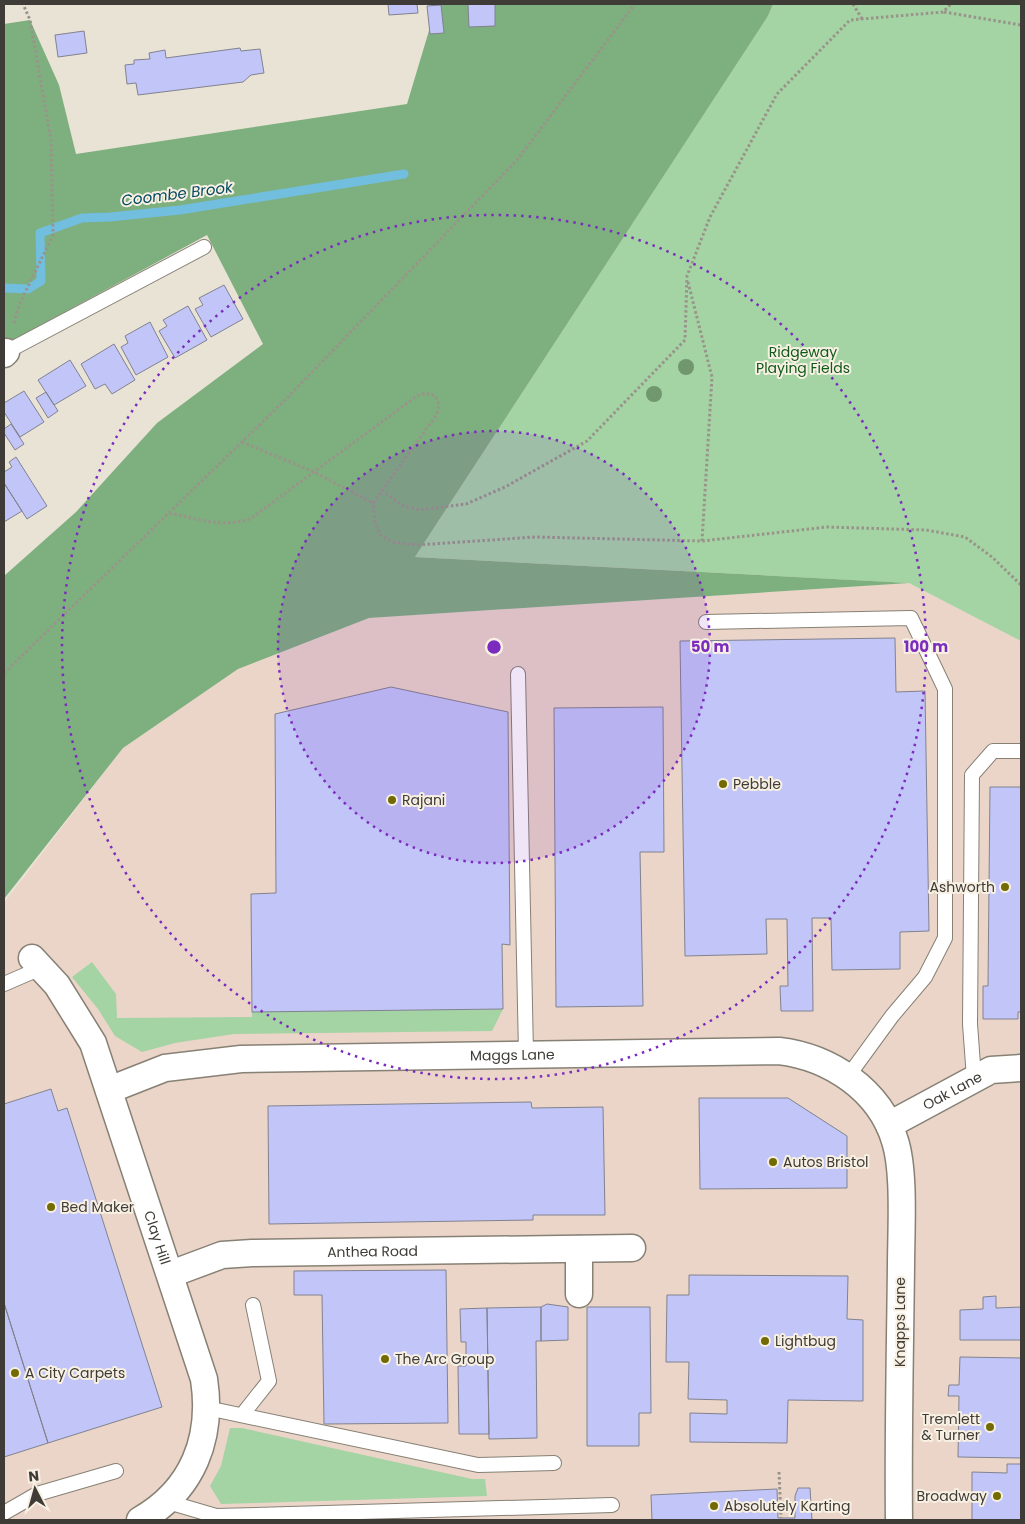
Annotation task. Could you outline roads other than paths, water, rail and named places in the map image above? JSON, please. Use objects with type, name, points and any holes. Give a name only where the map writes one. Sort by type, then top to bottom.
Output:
[{"type":"street","name":"Clay Hill","points":[[36,963],[57,986],[85,1026],[94,1043],[204,1379],[207,1408],[202,1438],[188,1476],[168,1502],[140,1520]]},
{"type":"street","name":"Maggs Lane","points":[[109,1090],[165,1068],[218,1061],[526,1053],[779,1051],[810,1056],[849,1076],[867,1093],[888,1125]]},
{"type":"street","name":"Oak Lane","points":[[888,1125],[991,1070],[1021,1068]]},
{"type":"street","name":"Knapps Lane","points":[[888,1125],[895,1141],[900,1171],[899,1520]]},
{"type":"street","name":"Anthea Road","points":[[170,1274],[222,1255],[252,1253],[632,1248]]},
{"type":"street","points":[[579,1249],[579,1294]]},
{"type":"lane","points":[[5,353],[204,247]]},
{"type":"lane","points":[[706,622],[911,618],[945,689],[945,938],[925,977],[892,1016],[849,1076]]},
{"type":"lane","points":[[518,674],[526,1053]]},
{"type":"lane","points":[[974,1078],[970,1024],[972,775],[993,751],[1021,751]]},
{"type":"lane","points":[[4,984],[36,963]]},
{"type":"lane","points":[[242,1416],[269,1381],[253,1305]]},
{"type":"lane","points":[[207,1408],[478,1466],[554,1463]]},
{"type":"lane","points":[[4,1513],[38,1494],[116,1471]]},
{"type":"lane","points":[[168,1502],[216,1516],[612,1505]]},
{"type":"waterway","name":"Coombe Brook","points":[[4,288],[28,289],[41,281],[40,233],[82,218],[180,210],[404,174]]},
{"type":"place","name":"Pebble","points":[[723,784]]},
{"type":"place","name":"Rajani","points":[[392,800]]},
{"type":"place","name":"Ashworth","points":[[1005,887]]},
{"type":"place","name":"Autos Bristol","points":[[773,1162]]},
{"type":"place","name":"Bed Maker","points":[[51,1207]]},
{"type":"place","name":"Lightbug","points":[[765,1341]]},
{"type":"place","name":"The Arc Group","points":[[385,1359]]},
{"type":"place","name":"A City Carpets","points":[[15,1373]]},
{"type":"place","name":"Tremlett & Turner","points":[[990,1427]]},
{"type":"place","name":"Broadway","points":[[997,1496]]},
{"type":"place","name":"Absolutely Karting","points":[[714,1506]]},
{"type":"park label","name":"Ridgeway Playing Fields","points":[[803,360]]}]
